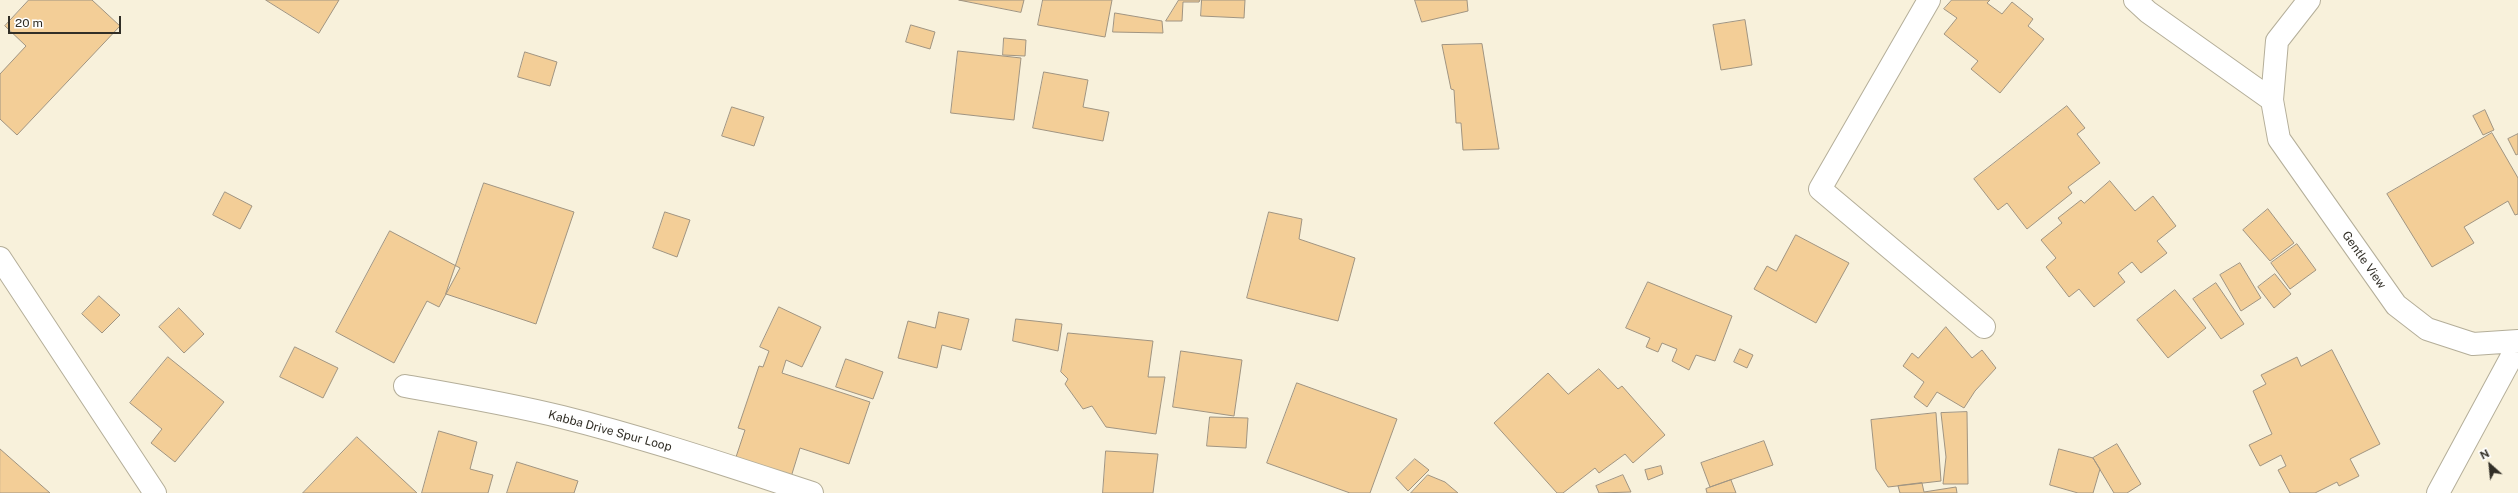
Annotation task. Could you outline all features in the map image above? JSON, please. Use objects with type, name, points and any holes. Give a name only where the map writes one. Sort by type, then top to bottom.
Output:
[{"type":"street","points":[[1929,0],[1820,189],[1984,327]]},
{"type":"street","points":[[2135,0],[2148,12],[2272,100]]},
{"type":"street","name":"Gentle View","points":[[2309,0],[2277,41],[2272,100],[2279,139],[2396,305],[2427,329],[2473,344],[2518,341]]},
{"type":"street","points":[[0,258],[155,493]]},
{"type":"street","points":[[2438,493],[2518,345]]},
{"type":"street","name":"Kabba Drive Spur Loop","points":[[404,386],[479,399],[562,417],[696,455],[812,493]]},
{"type":"building","points":[[29,0],[92,0],[120,26],[17,135],[0,119],[0,74],[26,46],[5,26]]},
{"type":"building","points":[[266,0],[339,0],[319,33]]},
{"type":"building","points":[[959,0],[1024,0],[1021,12]]},
{"type":"building","points":[[1043,0],[1112,0],[1105,37],[1038,25]]},
{"type":"building","points":[[1179,0],[1200,0],[1199,2],[1183,2],[1182,21],[1166,21]]},
{"type":"building","points":[[1202,0],[1245,0],[1244,18],[1201,16]]},
{"type":"building","points":[[1415,0],[1467,0],[1468,11],[1422,22]]},
{"type":"building","points":[[1952,0],[1990,0],[1987,3],[2002,14],[2012,2],[2033,19],[2028,26],[2044,39],[2000,93],[1971,69],[1978,61],[1944,34],[1957,18],[1944,9]]},
{"type":"building","points":[[1115,13],[1162,21],[1163,33],[1113,32]]},
{"type":"building","points":[[1745,20],[1752,65],[1721,70],[1713,25]]},
{"type":"building","points":[[911,25],[935,32],[930,49],[906,42]]},
{"type":"building","points":[[1004,38],[1026,40],[1025,56],[1003,55]]},
{"type":"building","points":[[1482,44],[1499,149],[1463,150],[1461,123],[1456,123],[1454,90],[1451,89],[1442,45]]},
{"type":"building","points":[[958,51],[1021,58],[1014,120],[951,113]]},
{"type":"building","points":[[525,52],[557,62],[550,86],[518,77]]},
{"type":"building","points":[[1044,72],[1088,80],[1083,107],[1109,112],[1103,141],[1033,128]]},
{"type":"building","points":[[2067,106],[2085,128],[2077,134],[2100,163],[2068,187],[2072,193],[2027,229],[2007,203],[1998,210],[1974,179]]},
{"type":"building","points":[[732,107],[764,117],[754,146],[722,136]]},
{"type":"building","points":[[2485,110],[2494,130],[2483,135],[2473,116]]},
{"type":"building","points":[[2492,133],[2518,178],[2518,214],[2515,215],[2508,201],[2464,227],[2474,243],[2432,267],[2387,194]]},
{"type":"building","points":[[2518,134],[2518,154],[2516,155],[2508,139]]},
{"type":"building","points":[[2110,181],[2135,211],[2153,196],[2176,226],[2157,241],[2167,253],[2141,273],[2132,262],[2118,273],[2125,282],[2094,307],[2079,289],[2069,297],[2046,267],[2056,258],[2041,240],[2062,223],[2058,218],[2081,200],[2084,203]]},
{"type":"building","points":[[484,183],[574,212],[536,324],[446,294]]},
{"type":"building","points":[[225,192],[252,206],[240,229],[213,215]]},
{"type":"building","points":[[2268,209],[2294,243],[2270,261],[2243,230]]},
{"type":"building","points":[[665,212],[690,220],[677,257],[653,248]]},
{"type":"building","points":[[1269,212],[1302,219],[1299,239],[1355,258],[1338,321],[1247,298]]},
{"type":"building","points":[[390,231],[460,268],[439,307],[427,301],[394,363],[336,332]]},
{"type":"building","points":[[1796,235],[1849,263],[1816,323],[1754,289],[1767,266],[1776,271]]},
{"type":"building","points":[[2297,244],[2316,270],[2290,289],[2271,263]]},
{"type":"building","points":[[2240,263],[2261,298],[2241,311],[2220,275]]},
{"type":"building","points":[[2275,274],[2291,294],[2274,308],[2258,287]]},
{"type":"building","points":[[1648,282],[1732,316],[1715,361],[1696,355],[1689,370],[1672,361],[1677,349],[1662,343],[1658,352],[1646,347],[1650,338],[1626,328]]},
{"type":"building","points":[[2216,283],[2244,324],[2221,339],[2193,299]]},
{"type":"building","points":[[2175,290],[2206,328],[2168,358],[2137,320]]},
{"type":"building","points":[[99,296],[120,315],[102,333],[82,314]]},
{"type":"building","points":[[779,307],[821,327],[802,367],[786,360],[782,373],[870,402],[849,464],[800,448],[791,477],[735,460],[745,430],[738,428],[759,366],[763,367],[769,351],[760,347]]},
{"type":"building","points":[[179,308],[204,334],[184,353],[159,327]]},
{"type":"building","points":[[939,312],[969,319],[961,350],[942,345],[937,368],[898,358],[908,321],[935,328]]},
{"type":"building","points":[[1016,319],[1062,324],[1058,351],[1013,341]]},
{"type":"building","points":[[1946,327],[1972,358],[1982,350],[1996,368],[1975,391],[1964,408],[1937,392],[1927,407],[1914,397],[1924,382],[1903,366],[1912,353],[1918,358]]},
{"type":"building","points":[[1068,333],[1153,341],[1148,377],[1165,377],[1156,434],[1106,427],[1092,406],[1083,409],[1065,384],[1068,379],[1061,372]]},
{"type":"building","points":[[295,347],[338,368],[323,398],[280,377]]},
{"type":"building","points":[[1740,349],[1753,355],[1747,368],[1734,362]]},
{"type":"building","points":[[2332,350],[2380,444],[2350,459],[2359,476],[2339,486],[2337,482],[2315,493],[2290,493],[2278,470],[2286,466],[2281,455],[2260,466],[2249,445],[2272,434],[2253,391],[2266,384],[2261,375],[2297,357],[2301,366]]},
{"type":"building","points":[[1181,351],[1242,360],[1234,416],[1173,407]]},
{"type":"building","points":[[168,357],[224,402],[175,462],[151,443],[162,429],[130,403]]},
{"type":"building","points":[[846,359],[883,372],[873,399],[836,387]]},
{"type":"building","points":[[1599,369],[1618,389],[1622,386],[1665,435],[1633,463],[1625,454],[1599,473],[1595,468],[1563,493],[1557,493],[1494,423],[1548,373],[1568,394]]},
{"type":"building","points":[[1297,383],[1397,419],[1370,493],[1350,493],[1267,463]]},
{"type":"building","points":[[1967,412],[1968,484],[1943,484],[1946,457],[1941,413]]},
{"type":"building","points":[[1936,413],[1941,481],[1888,487],[1876,469],[1871,420]]},
{"type":"building","points":[[1210,417],[1248,418],[1246,448],[1207,446]]},
{"type":"building","points":[[439,431],[477,442],[470,469],[493,475],[488,493],[422,493]]},
{"type":"building","points":[[357,437],[417,493],[303,493]]},
{"type":"building","points":[[1764,441],[1773,465],[1710,487],[1701,463]]},
{"type":"building","points":[[2117,444],[2141,484],[2127,493],[2114,493],[2093,458]]},
{"type":"building","points":[[0,449],[50,493],[0,493]]},
{"type":"building","points":[[2059,449],[2093,458],[2100,469],[2093,493],[2078,493],[2050,485]]},
{"type":"building","points":[[1106,451],[1158,454],[1153,493],[1103,493]]},
{"type":"building","points":[[1415,459],[1429,470],[1408,491],[1396,478]]},
{"type":"building","points":[[517,462],[578,481],[574,493],[507,493]]},
{"type":"building","points":[[1661,466],[1663,474],[1648,480],[1645,470]]},
{"type":"building","points":[[1428,475],[1445,482],[1458,493],[1411,493]]},
{"type":"building","points":[[1623,475],[1631,492],[1599,493],[1596,486]]},
{"type":"building","points":[[1731,480],[1736,493],[1707,493],[1706,489]]},
{"type":"building","points":[[1922,483],[1924,492],[1956,487],[1957,493],[1900,493],[1898,486]]}]
